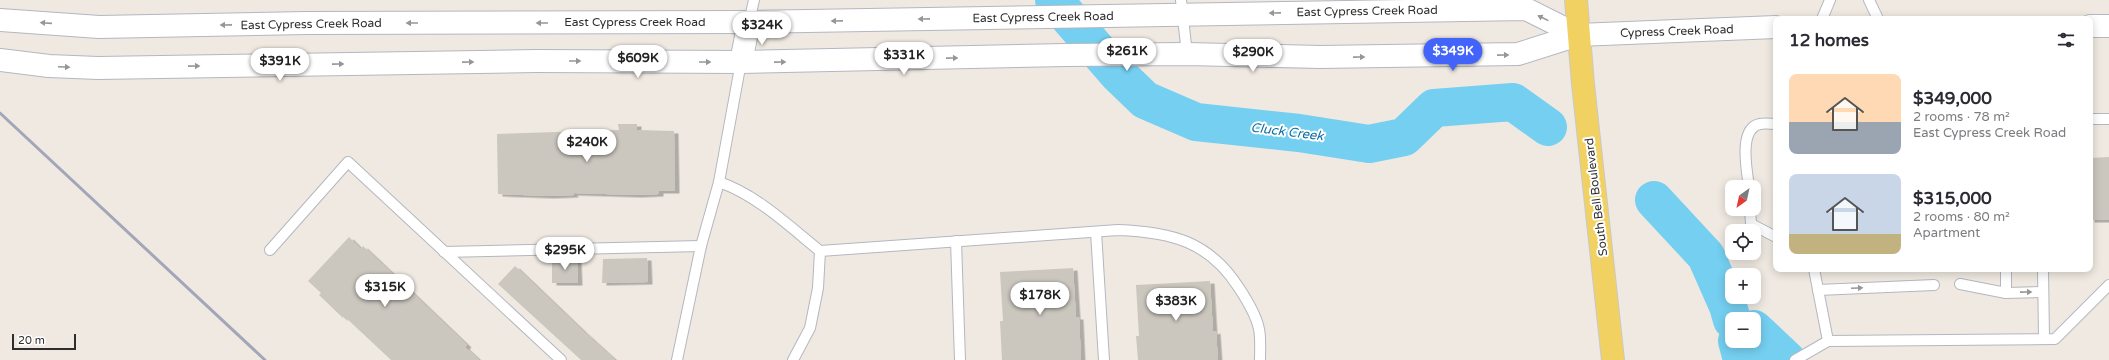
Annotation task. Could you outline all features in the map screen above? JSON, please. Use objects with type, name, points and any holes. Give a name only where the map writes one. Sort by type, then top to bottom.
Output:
[{"type":"main road","name":"South Bell Boulevard","points":[[1576,0],[1578,34],[1613,360]]},
{"type":"main road","name":"East Cypress Creek Road","points":[[0,20],[99,27],[315,23],[749,22],[1019,18],[1141,14],[1181,7],[1379,6],[1526,10],[1578,34]]},
{"type":"main road","points":[[741,62],[749,22]]},
{"type":"main road","points":[[2093,26],[2109,26]]},
{"type":"main road","name":"Cypress Creek Road","points":[[1578,34],[1773,27]]},
{"type":"main road","points":[[0,60],[25,64],[98,68],[536,61],[741,62],[1066,55],[1187,54],[1320,57],[1518,54],[1578,34]]},
{"type":"lane","points":[[749,22],[754,0]]},
{"type":"lane","points":[[1823,16],[1830,0]]},
{"type":"lane","points":[[1869,0],[1877,16]]},
{"type":"lane","points":[[1181,7],[1187,54]]},
{"type":"lane","points":[[677,360],[701,246],[719,182],[741,62]]},
{"type":"lane","points":[[2093,119],[2109,119]]},
{"type":"lane","points":[[1748,180],[1745,140],[1750,129],[1759,124],[1773,124]]},
{"type":"lane","points":[[270,250],[348,162],[561,360]]},
{"type":"lane","points":[[719,182],[734,187],[767,209],[820,250],[1080,231],[1096,232],[1118,230],[1161,233],[1202,248],[1233,278],[1248,302],[1259,329],[1260,360]]},
{"type":"lane","points":[[1750,216],[1751,224],[1773,235]]},
{"type":"lane","points":[[1096,232],[1104,360]]},
{"type":"lane","points":[[956,241],[960,360]]},
{"type":"lane","points":[[444,252],[701,246]]},
{"type":"lane","points":[[793,360],[810,328],[818,288],[820,250]]},
{"type":"lane","points":[[1815,272],[1828,341]]},
{"type":"lane","points":[[2006,272],[2006,293]]},
{"type":"lane","points":[[2043,272],[2042,292],[2044,339]]},
{"type":"lane","points":[[1960,284],[2006,293],[2042,292]]},
{"type":"lane","points":[[1818,290],[1934,285]]},
{"type":"lane","points":[[1795,360],[1828,341],[2055,339],[2109,285]]},
{"type":"building","points":[[618,124],[637,124],[637,130],[674,131],[675,191],[659,191],[659,194],[637,195],[573,193],[574,195],[550,196],[498,194],[497,134],[619,130]]},
{"type":"building","points":[[2109,157],[2109,220],[2093,220],[2093,158]]},
{"type":"building","points":[[349,237],[361,249],[363,246],[379,261],[467,345],[465,347],[479,360],[391,360],[344,316],[343,318],[319,295],[321,293],[308,281]]},
{"type":"building","points":[[647,258],[648,282],[602,283],[603,259]]},
{"type":"building","points":[[577,259],[578,283],[552,283],[552,260]]},
{"type":"building","points":[[515,266],[615,360],[581,360],[498,284]]},
{"type":"building","points":[[1073,268],[1076,317],[1079,317],[1081,360],[1002,360],[1000,321],[1003,321],[1000,272]]},
{"type":"building","points":[[1210,281],[1213,332],[1216,331],[1218,360],[1138,360],[1136,336],[1139,336],[1136,285]]},
{"type":"waterway","name":"Cluck Creek","points":[[1054,0],[1118,74],[1145,100],[1196,122],[1299,133],[1369,144],[1404,137],[1434,108],[1513,102],[1548,127]]},
{"type":"waterway","name":"Cluck Creek","points":[[1654,200],[1706,256],[1730,312]]},
{"type":"waterway","points":[[1761,336],[1787,360]]},
{"type":"waterway","name":"Cluck Creek","points":[[1739,348],[1742,360]]},
{"type":"railway","points":[[0,113],[265,360]]}]
